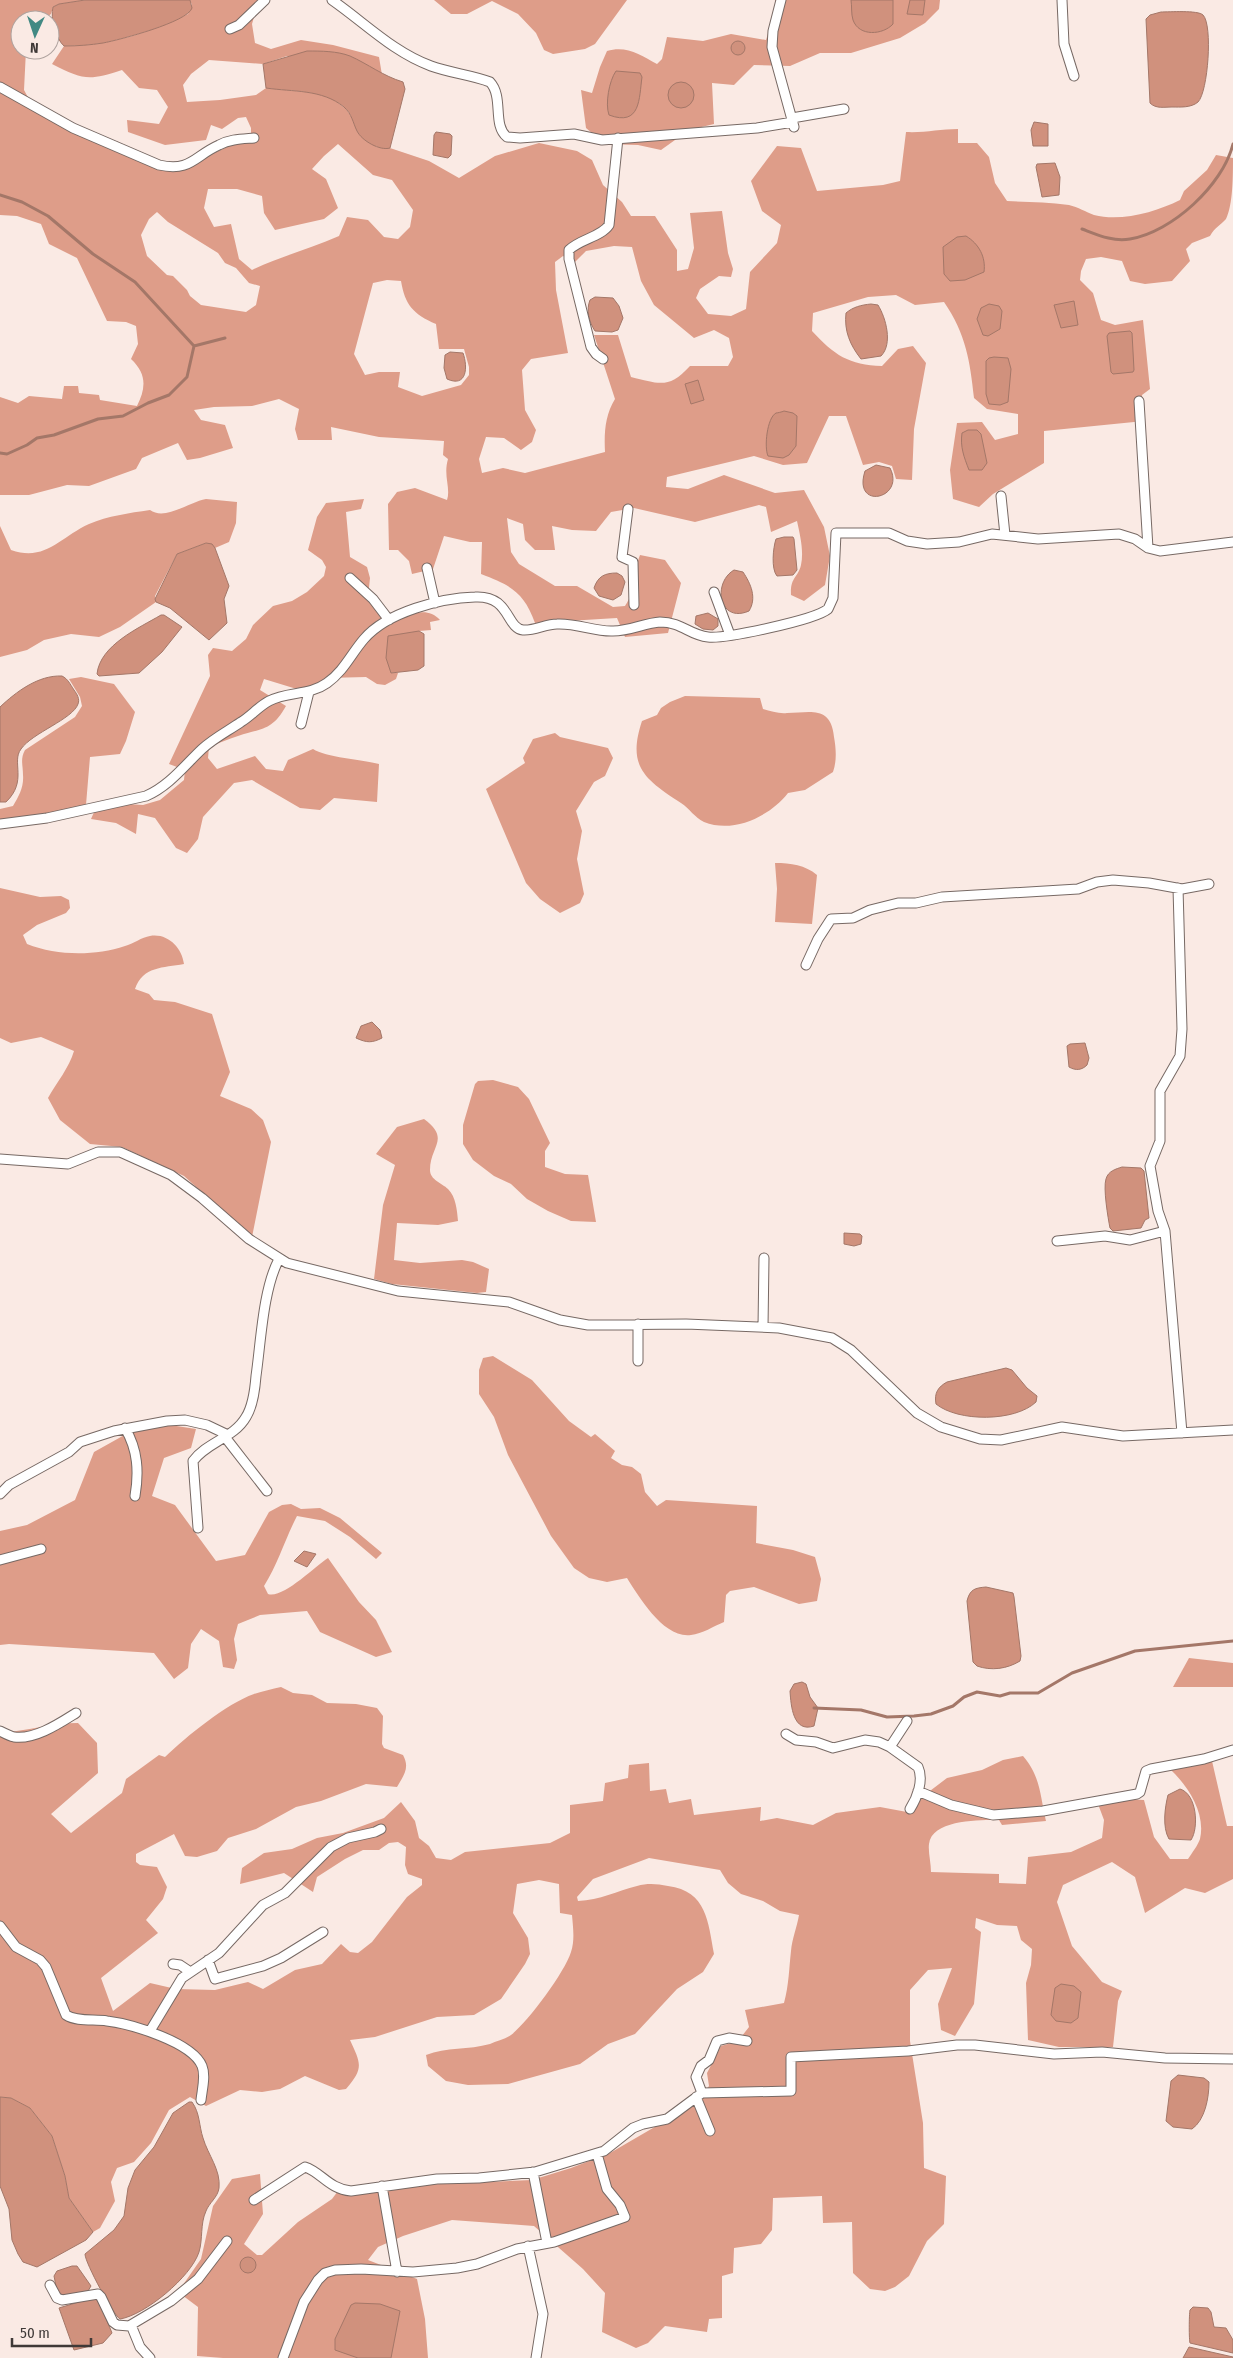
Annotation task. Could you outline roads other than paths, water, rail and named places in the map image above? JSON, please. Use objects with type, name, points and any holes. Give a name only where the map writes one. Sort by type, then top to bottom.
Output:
[{"type":"street","points":[[230,30],[239,25],[265,0]]},
{"type":"street","points":[[332,0],[374,33],[415,59],[431,66],[490,82],[497,93],[501,128],[507,137],[520,138],[574,134],[602,140],[757,128],[793,123],[844,109]]},
{"type":"street","points":[[781,0],[771,40],[793,123]]},
{"type":"street","points":[[1062,0],[1064,44],[1074,76]]},
{"type":"street","points":[[0,86],[73,128],[159,166],[188,165],[230,140],[254,138]]},
{"type":"street","points":[[603,359],[591,347],[569,259],[569,250],[576,243],[605,231],[609,225],[618,138]]},
{"type":"street","points":[[1139,401],[1148,548]]},
{"type":"street","points":[[1001,496],[1006,535]]},
{"type":"street","points":[[628,509],[622,557],[633,562],[634,605]]},
{"type":"street","points":[[0,824],[47,818],[117,800],[146,796],[158,790],[204,747],[261,706],[279,696],[317,690],[340,673],[363,640],[372,631],[404,613],[435,603],[475,596],[486,597],[501,604],[516,626],[522,630],[547,625],[568,624],[611,631],[658,622],[675,623],[703,636],[714,638],[803,619],[828,609],[833,598],[836,533],[890,533],[907,541],[927,544],[959,542],[992,534],[1038,539],[1119,534],[1135,540],[1148,548],[1171,551],[1233,542]]},
{"type":"street","points":[[427,568],[435,603]]},
{"type":"street","points":[[350,578],[373,599],[389,620]]},
{"type":"street","points":[[714,592],[730,635]]},
{"type":"street","points":[[301,724],[309,692]]},
{"type":"street","points":[[806,965],[818,939],[832,919],[853,918],[870,910],[898,903],[916,903],[942,897],[1078,889],[1097,882],[1113,880],[1178,888],[1210,884]]},
{"type":"street","points":[[1178,888],[1182,1029],[1180,1056],[1160,1091],[1160,1141],[1150,1166],[1158,1211],[1164,1231],[1182,1433]]},
{"type":"street","points":[[0,1159],[68,1164],[98,1152],[120,1152],[171,1175],[183,1183],[248,1239],[279,1259],[315,1271],[398,1291],[509,1302],[572,1323],[763,1327],[797,1330],[832,1338],[857,1355],[918,1413],[941,1427],[980,1439],[1000,1440],[1062,1427],[1123,1436],[1233,1430]]},
{"type":"street","points":[[1057,1241],[1105,1236],[1130,1240],[1164,1231]]},
{"type":"street","points":[[763,1327],[764,1258]]},
{"type":"street","points":[[198,1528],[193,1461],[201,1450],[227,1436],[244,1420],[250,1404],[271,1276],[279,1259]]},
{"type":"street","points":[[638,1324],[638,1361]]},
{"type":"street","points":[[0,1494],[9,1485],[69,1452],[80,1442],[125,1428],[185,1420],[208,1425],[227,1436],[267,1491]]},
{"type":"street","points":[[125,1428],[131,1439],[136,1456],[138,1479],[135,1496]]},
{"type":"street","points":[[0,1560],[41,1549]]},
{"type":"street","points":[[0,1731],[14,1737],[42,1732],[76,1712]]},
{"type":"street","points":[[890,1747],[906,1721]]},
{"type":"street","points":[[786,1734],[796,1740],[816,1742],[833,1748],[865,1740],[890,1747],[918,1767],[920,1771],[918,1791],[910,1809]]},
{"type":"street","points":[[918,1791],[950,1805],[993,1815],[1044,1811],[1137,1794],[1140,1792],[1146,1771],[1204,1760],[1233,1750]]},
{"type":"street","points":[[150,2031],[176,1986],[190,1971],[219,1952],[263,1905],[285,1893],[331,1847],[348,1838],[381,1829]]},
{"type":"street","points":[[0,1926],[16,1947],[40,1960],[46,1967],[66,2015],[77,2019],[130,2025],[150,2031],[174,2043],[201,2063],[204,2076],[201,2100]]},
{"type":"street","points":[[208,1960],[215,1979],[222,1978],[263,1966],[282,1958],[324,1932]]},
{"type":"street","points":[[173,1964],[180,1965],[190,1971]]},
{"type":"street","points":[[710,2131],[699,2095],[696,2077],[701,2066],[709,2060],[717,2041],[724,2038],[747,2041]]},
{"type":"street","points":[[254,2200],[267,2190],[287,2180],[297,2170],[305,2167],[326,2182],[345,2190],[356,2191],[382,2186],[532,2172],[597,2154],[633,2128],[676,2115],[699,2095],[791,2091],[791,2057],[908,2051],[944,2045],[976,2045],[1054,2054],[1102,2052],[1165,2058],[1233,2059]]},
{"type":"street","points":[[283,2358],[304,2302],[321,2276],[335,2270],[361,2269],[397,2272],[457,2268],[477,2264],[528,2246],[547,2243],[585,2232],[625,2218],[620,2205],[607,2190],[597,2154]]},
{"type":"street","points":[[532,2172],[547,2243]]},
{"type":"street","points":[[382,2186],[397,2272]]},
{"type":"street","points":[[50,2285],[57,2298],[62,2300],[98,2294],[113,2322],[124,2326],[131,2325],[184,2291],[198,2279],[227,2241]]},
{"type":"street","points":[[528,2246],[543,2314],[536,2358]]},
{"type":"street","points":[[131,2325],[140,2347],[150,2358]]},
{"type":"waterway","points":[[1082,229],[1106,237],[1124,240],[1146,235],[1162,227],[1194,204],[1207,190],[1219,175],[1233,144]]},
{"type":"waterway","points":[[0,195],[22,202],[48,216],[93,254],[135,282],[194,346]]},
{"type":"waterway","points":[[0,453],[7,454],[37,438],[54,435],[98,419],[123,416],[169,395],[187,377],[194,346],[225,338]]},
{"type":"waterway","points":[[814,1708],[861,1710],[887,1717],[931,1714],[953,1706],[964,1697],[977,1692],[1000,1696],[1010,1693],[1038,1693],[1072,1673],[1135,1651],[1233,1641]]}]
